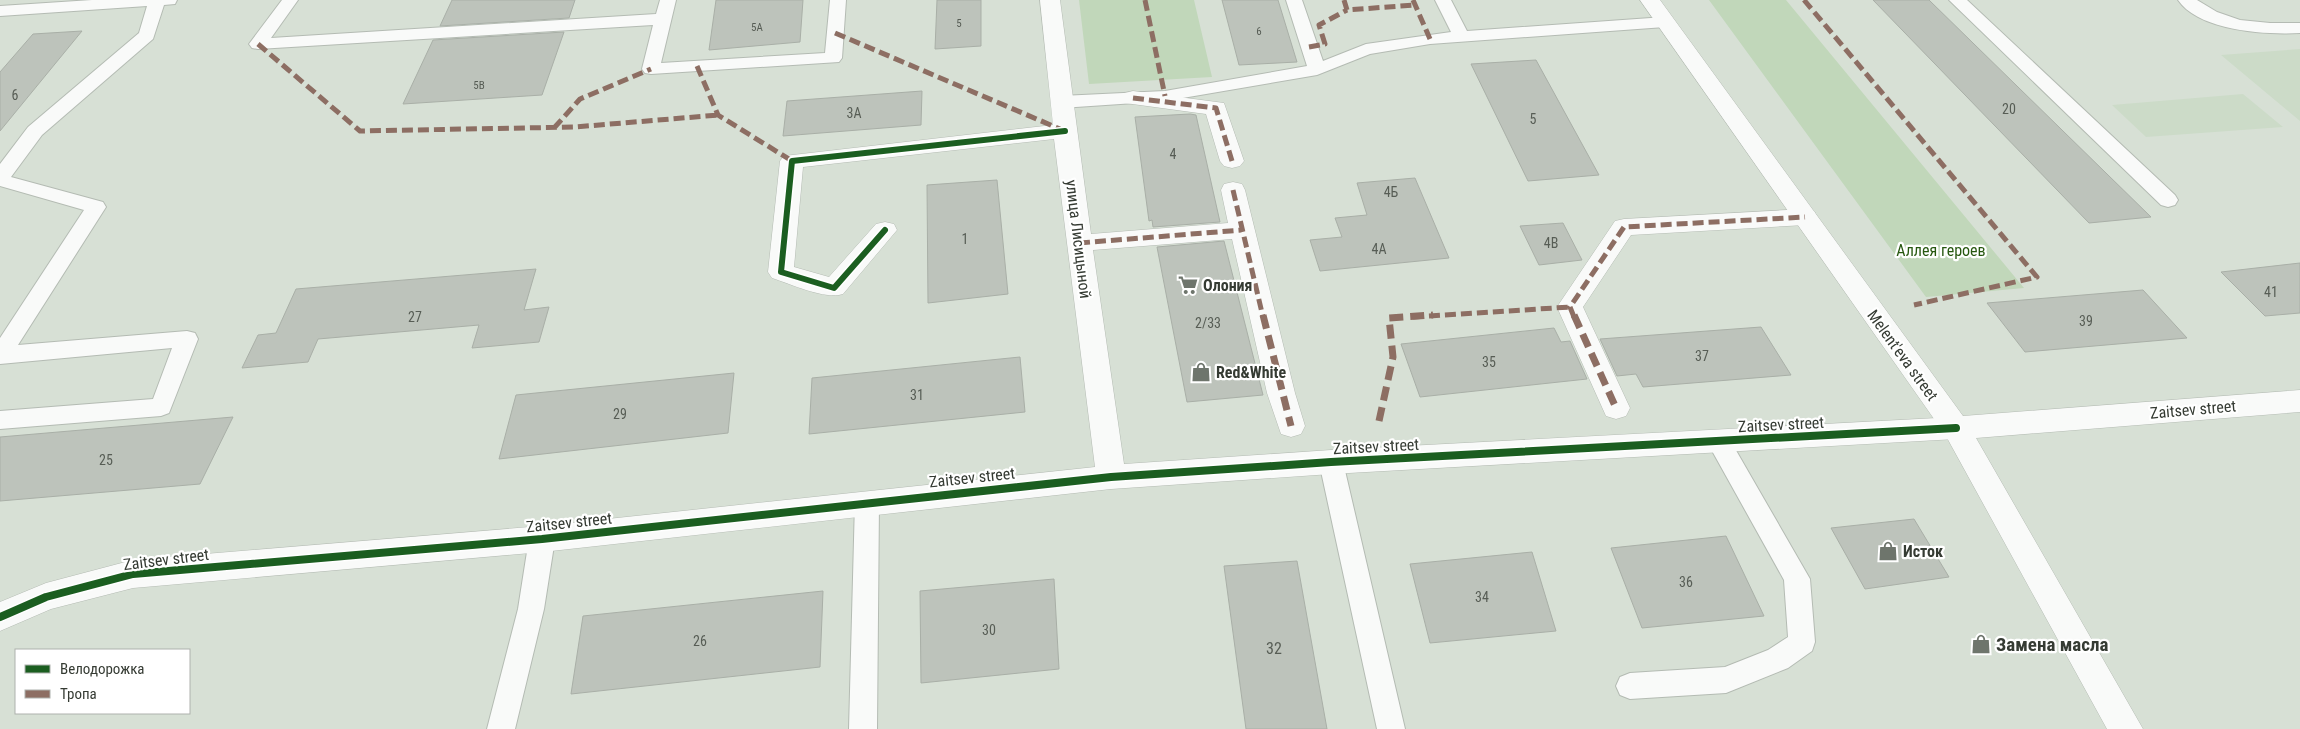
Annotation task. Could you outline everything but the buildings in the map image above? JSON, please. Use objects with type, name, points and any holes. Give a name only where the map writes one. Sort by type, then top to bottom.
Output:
[{"type":"street","name":"улица Лисицыной","points":[[1050,0],[1064,131],[1111,477]]},
{"type":"street","name":"Melent'eva street","points":[[1650,0],[1956,428],[2126,729]]},
{"type":"street","points":[[1132,98],[1216,108],[1232,161]]},
{"type":"street","points":[[885,230],[834,288],[781,272],[792,161],[1064,131]]},
{"type":"street","points":[[1233,190],[1281,393],[1291,426]]},
{"type":"street","points":[[1616,408],[1570,307],[1624,227],[1805,218]]},
{"type":"street","points":[[1079,243],[1242,230]]},
{"type":"street","name":"Zaitsev street","points":[[0,617],[46,597],[133,574],[542,539],[867,502],[1111,477],[1331,462],[1956,428],[2300,401]]},
{"type":"lane","points":[[0,11],[162,0],[147,35],[35,131],[0,178],[96,207],[0,355]]},
{"type":"lane","points":[[290,0],[258,44],[663,19]]},
{"type":"lane","points":[[668,0],[651,69],[834,58],[838,0]]},
{"type":"lane","points":[[1294,0],[1317,70]]},
{"type":"lane","points":[[1443,0],[1461,36]]},
{"type":"lane","points":[[1956,0],[2168,200]]},
{"type":"lane","points":[[2186,0],[2198,10],[2222,21],[2257,28],[2300,28]]},
{"type":"lane","points":[[1061,102],[1165,96],[1317,70],[1366,49],[1461,36],[1664,22]]},
{"type":"lane","points":[[0,355],[187,339],[161,407],[0,420]]},
{"type":"lane","points":[[1630,686],[1726,680],[1778,659],[1802,642],[1797,579],[1718,440]]},
{"type":"lane","points":[[1331,462],[1391,729]]},
{"type":"lane","points":[[862,729],[867,502]]},
{"type":"lane","points":[[501,729],[531,609],[542,539]]},
{"type":"shaded area","points":[[2300,49],[2300,121],[2221,55]]},
{"type":"shaded area","points":[[2243,94],[2283,127],[2146,137],[2112,105]]},
{"type":"green space","points":[[1079,0],[1194,0],[1212,77],[1089,84]]},
{"type":"green space","name":"Аллея героев","points":[[1709,0],[1786,0],[2024,288],[1926,297]]},
{"type":"marked path","points":[[1145,0],[1165,96]]},
{"type":"marked path","points":[[1344,0],[1347,10],[1415,5]]},
{"type":"marked path","points":[[1413,0],[1430,39]]},
{"type":"marked path","points":[[1804,0],[2037,277],[1914,305]]},
{"type":"marked path","points":[[1309,47],[1325,44],[1319,25],[1347,10]]},
{"type":"marked path","points":[[835,33],[1060,129]]},
{"type":"marked path","points":[[258,44],[360,131],[575,127],[718,115]]},
{"type":"marked path","points":[[697,66],[718,115],[792,161]]},
{"type":"marked path","points":[[554,128],[580,99],[651,69]]},
{"type":"marked path","points":[[1133,98],[1216,108],[1232,161]]},
{"type":"marked path","points":[[1233,190],[1281,393],[1291,426]]},
{"type":"marked path","points":[[1616,408],[1570,307],[1624,227],[1805,217]]},
{"type":"marked path","points":[[1079,243],[1242,230]]},
{"type":"marked path","points":[[1379,421],[1393,357],[1389,318],[1570,307]]},
{"type":"cycle path","points":[[885,230],[834,288],[781,272],[792,161],[1065,131]]},
{"type":"cycle path","points":[[0,617],[46,597],[133,574],[542,539],[867,502],[1111,477],[1331,462],[1956,428]]},
{"type":"place","name":"Олония","points":[[1188,285]]},
{"type":"place","name":"Red&White","points":[[1201,372]]},
{"type":"place","name":"Исток","points":[[1888,551]]},
{"type":"place","name":"Замена масла","points":[[1981,644]]}]
